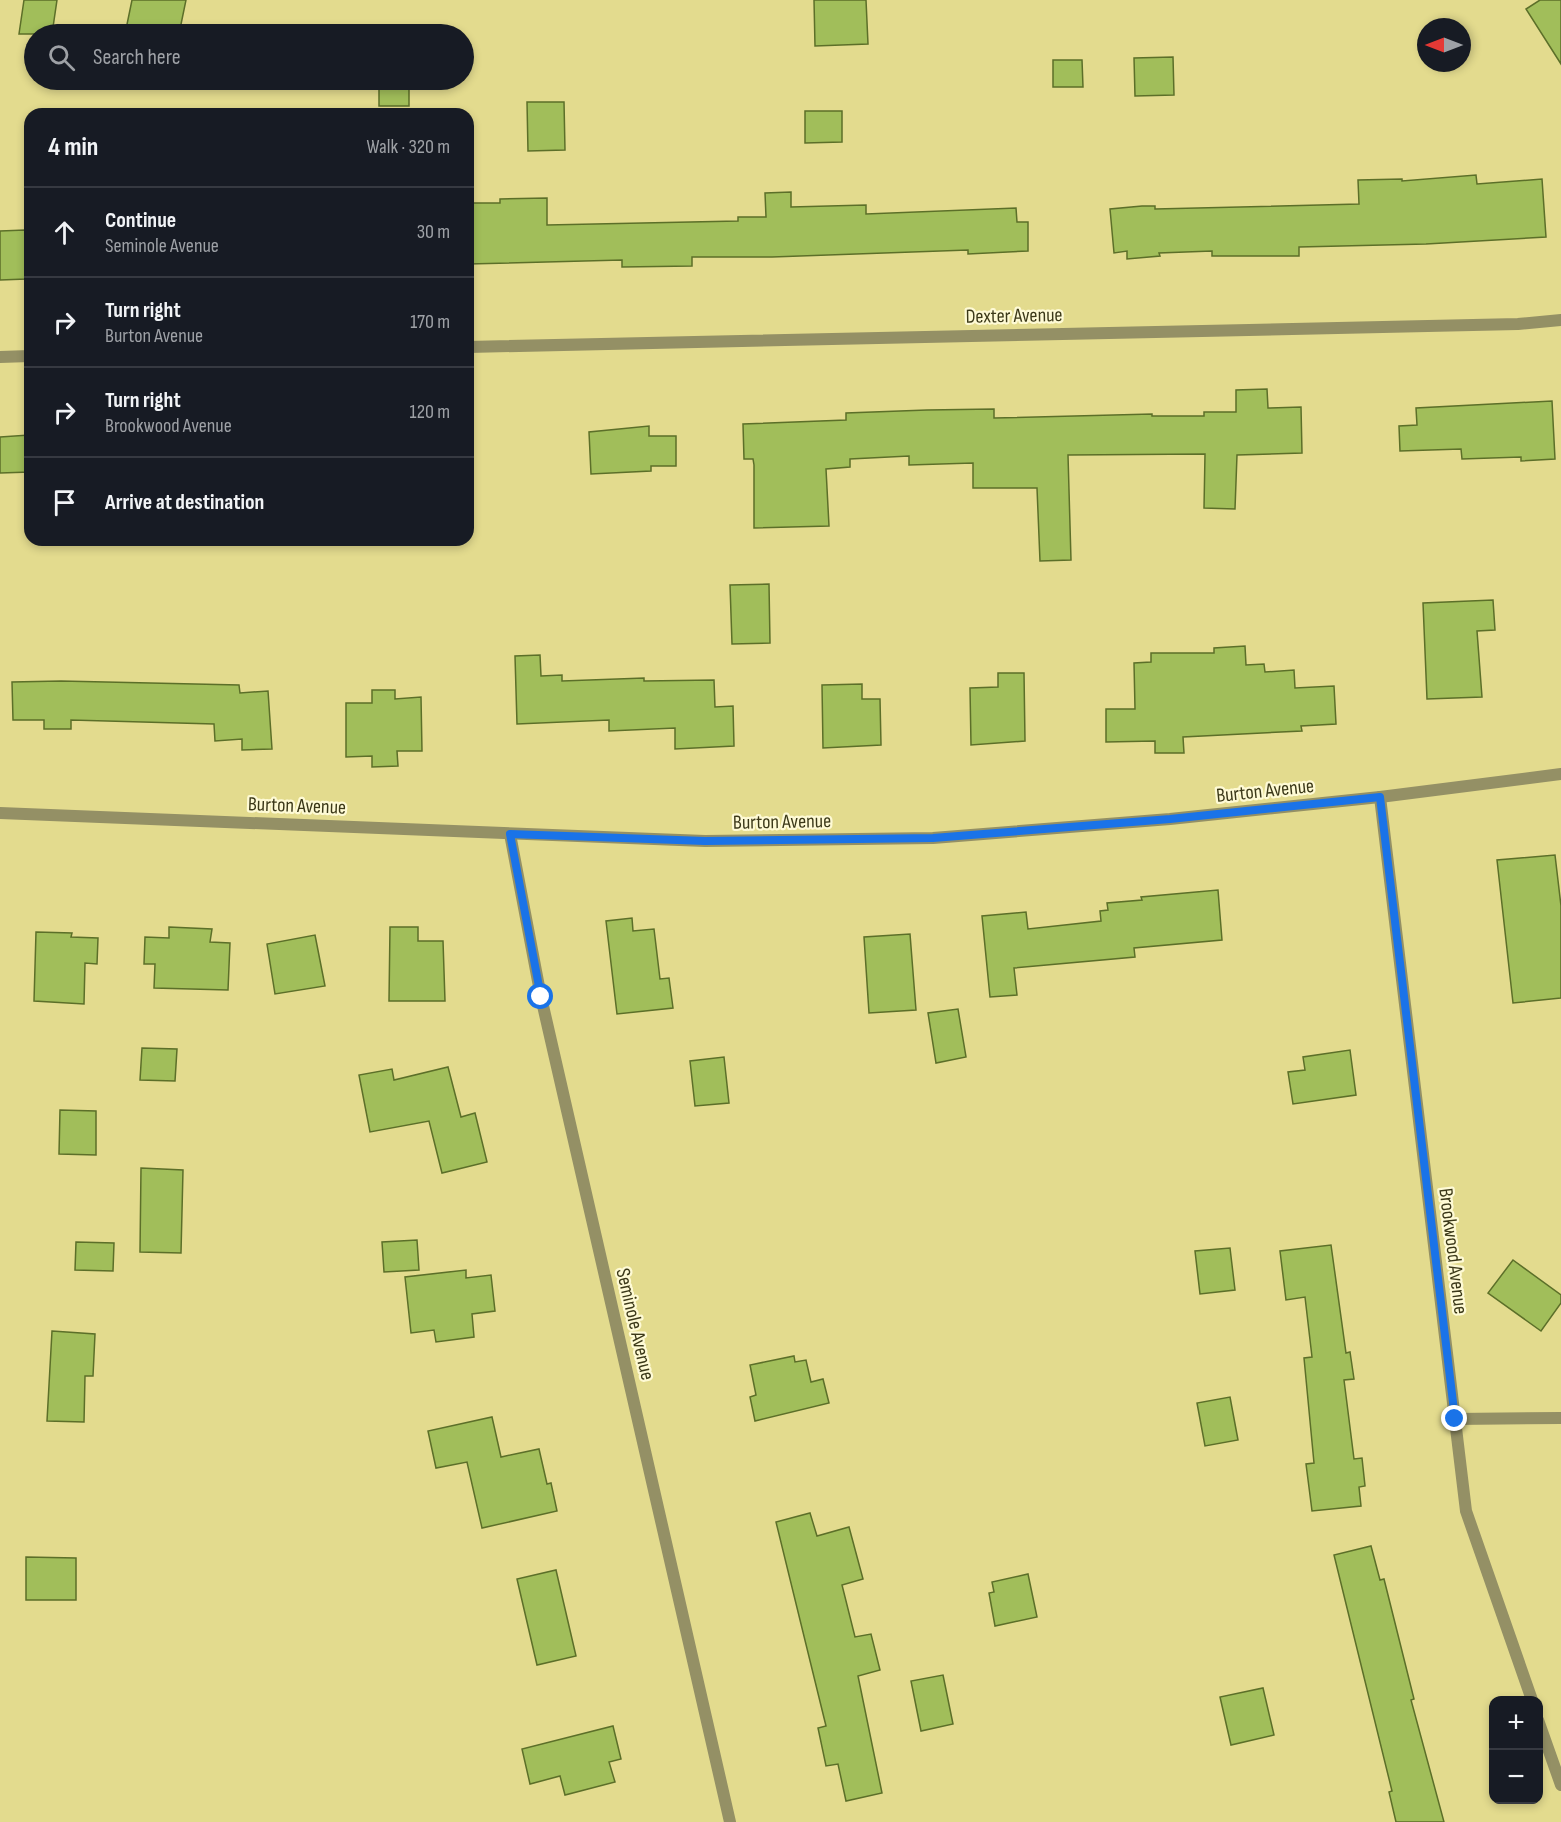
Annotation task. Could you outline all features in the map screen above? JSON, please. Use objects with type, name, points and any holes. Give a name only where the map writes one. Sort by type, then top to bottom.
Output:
[{"type":"street","name":"Dexter Avenue","points":[[474,346],[1518,324],[1561,320]]},
{"type":"street","points":[[0,357],[24,356]]},
{"type":"street","name":"Burton Avenue","points":[[0,813],[705,841],[933,838],[1170,819],[1380,797],[1561,774]]},
{"type":"street","name":"Brookwood Avenue","points":[[1380,797],[1466,1510],[1530,1696]]},
{"type":"street","name":"Seminole Avenue","points":[[510,834],[541,997],[730,1822]]},
{"type":"street","points":[[1455,1419],[1561,1418]]},
{"type":"street","points":[[1543,1732],[1561,1785]]},
{"type":"building","points":[[24,0],[57,0],[53,24],[24,24],[24,34],[19,34]]},
{"type":"building","points":[[132,0],[186,0],[181,24],[127,24]]},
{"type":"building","points":[[814,0],[866,0],[868,44],[815,46]]},
{"type":"building","points":[[1540,0],[1561,0],[1561,64],[1526,9]]},
{"type":"building","points":[[1173,57],[1174,95],[1135,96],[1134,58]]},
{"type":"building","points":[[1053,60],[1082,60],[1083,87],[1053,87]]},
{"type":"building","points":[[379,90],[409,90],[409,106],[379,106]]},
{"type":"building","points":[[527,102],[564,102],[565,150],[528,151]]},
{"type":"building","points":[[805,111],[842,111],[842,142],[805,143]]},
{"type":"building","points":[[1476,175],[1477,184],[1542,179],[1546,237],[1426,244],[1299,247],[1299,256],[1212,256],[1212,251],[1159,253],[1160,256],[1127,259],[1127,251],[1114,253],[1110,209],[1142,206],[1155,206],[1155,209],[1359,204],[1358,180],[1402,179],[1402,181]]},
{"type":"building","points":[[791,192],[791,207],[866,205],[866,214],[1016,208],[1017,222],[1028,222],[1028,251],[968,254],[968,250],[772,257],[692,257],[692,266],[622,267],[622,260],[474,264],[474,203],[500,203],[500,199],[547,198],[547,225],[738,221],[738,217],[766,217],[765,193]]},
{"type":"building","points":[[24,230],[24,279],[0,280],[0,231]]},
{"type":"building","points":[[1267,389],[1268,408],[1301,407],[1302,453],[1237,455],[1235,509],[1204,508],[1205,454],[1068,455],[1071,560],[1040,561],[1037,488],[973,488],[973,463],[909,465],[909,456],[850,459],[850,467],[826,469],[829,526],[754,528],[754,465],[753,459],[744,459],[743,424],[846,420],[846,413],[927,410],[994,409],[994,418],[1152,414],[1152,416],[1204,416],[1204,412],[1236,412],[1236,390]]},
{"type":"building","points":[[1552,401],[1555,459],[1521,461],[1521,457],[1462,459],[1461,449],[1400,451],[1399,426],[1417,425],[1416,408]]},
{"type":"building","points":[[649,426],[649,436],[676,436],[676,466],[651,466],[651,471],[591,474],[589,432]]},
{"type":"building","points":[[24,435],[24,472],[0,473],[0,437]]},
{"type":"building","points":[[769,584],[770,643],[732,644],[730,585]]},
{"type":"building","points":[[1493,600],[1495,630],[1477,631],[1482,697],[1427,699],[1423,603]]},
{"type":"building","points":[[1245,646],[1246,665],[1264,664],[1265,672],[1294,670],[1295,688],[1334,686],[1336,724],[1301,726],[1302,731],[1183,737],[1184,753],[1155,753],[1155,741],[1106,742],[1106,709],[1135,709],[1134,663],[1151,662],[1151,653],[1214,653],[1214,648]]},
{"type":"building","points":[[540,655],[541,676],[562,675],[562,681],[644,678],[644,681],[714,680],[715,707],[733,706],[734,746],[675,749],[675,728],[609,731],[609,720],[517,724],[515,656]]},
{"type":"building","points":[[998,673],[1024,673],[1025,741],[971,745],[970,688],[998,687]]},
{"type":"building","points":[[12,682],[239,685],[240,693],[268,691],[272,749],[242,750],[242,739],[215,741],[214,724],[71,720],[71,729],[44,729],[44,720],[13,720]]},
{"type":"building","points":[[862,684],[862,699],[880,699],[881,745],[823,748],[822,685]]},
{"type":"building","points":[[372,690],[395,690],[395,699],[421,697],[422,751],[397,751],[398,766],[372,767],[372,756],[346,757],[346,703],[372,703]]},
{"type":"building","points":[[1555,855],[1561,906],[1561,998],[1513,1003],[1497,860]]},
{"type":"building","points":[[1218,890],[1222,940],[1134,948],[1135,957],[1014,968],[1017,995],[990,997],[982,916],[1026,912],[1028,929],[1101,921],[1100,911],[1108,910],[1107,903],[1142,900],[1141,897]]},
{"type":"building","points":[[632,918],[633,931],[654,929],[660,979],[669,978],[673,1008],[617,1014],[606,921]]},
{"type":"building","points":[[169,927],[212,929],[210,942],[230,943],[228,990],[154,988],[155,964],[144,964],[145,937],[169,938]]},
{"type":"building","points":[[390,927],[418,927],[418,941],[443,941],[445,1001],[389,1001]]},
{"type":"building","points":[[36,932],[72,933],[71,937],[98,938],[97,964],[85,963],[84,1004],[34,1001]]},
{"type":"building","points":[[910,934],[916,1010],[869,1013],[864,937]]},
{"type":"building","points":[[315,935],[325,986],[275,994],[267,944]]},
{"type":"building","points":[[958,1009],[966,1057],[936,1063],[928,1013]]},
{"type":"building","points":[[142,1048],[177,1049],[175,1081],[140,1080]]},
{"type":"building","points":[[1350,1050],[1356,1095],[1293,1104],[1288,1072],[1305,1070],[1303,1057]]},
{"type":"building","points":[[724,1057],[729,1103],[695,1106],[690,1061]]},
{"type":"building","points":[[448,1067],[461,1117],[475,1113],[487,1162],[442,1173],[429,1121],[370,1132],[359,1075],[392,1069],[394,1080]]},
{"type":"building","points":[[60,1110],[96,1111],[96,1155],[59,1154]]},
{"type":"building","points":[[141,1168],[183,1170],[181,1253],[140,1252]]},
{"type":"building","points":[[417,1240],[419,1270],[384,1272],[382,1242]]},
{"type":"building","points":[[76,1242],[114,1243],[113,1271],[75,1270]]},
{"type":"building","points":[[1331,1245],[1346,1353],[1350,1352],[1354,1379],[1344,1380],[1354,1459],[1362,1458],[1365,1486],[1359,1487],[1361,1506],[1312,1511],[1306,1464],[1314,1463],[1304,1358],[1312,1357],[1305,1297],[1286,1300],[1280,1251]]},
{"type":"building","points":[[1230,1248],[1235,1290],[1200,1294],[1195,1251]]},
{"type":"building","points":[[1513,1260],[1561,1295],[1561,1303],[1541,1331],[1488,1293]]},
{"type":"building","points":[[466,1270],[466,1278],[491,1275],[495,1311],[472,1314],[474,1337],[436,1342],[434,1330],[411,1333],[405,1277]]},
{"type":"building","points":[[52,1331],[95,1334],[93,1376],[85,1376],[84,1422],[47,1421]]},
{"type":"building","points":[[794,1356],[795,1362],[806,1360],[811,1382],[823,1379],[829,1403],[755,1421],[750,1397],[756,1395],[750,1365]]},
{"type":"building","points":[[1230,1397],[1238,1440],[1205,1446],[1197,1403]]},
{"type":"building","points":[[492,1417],[501,1457],[539,1449],[547,1484],[551,1483],[557,1511],[482,1528],[467,1462],[436,1468],[428,1431]]},
{"type":"building","points":[[810,1513],[817,1536],[849,1527],[863,1579],[842,1585],[855,1637],[871,1634],[880,1670],[858,1676],[882,1793],[846,1801],[838,1764],[826,1766],[818,1728],[826,1726],[776,1522]]},
{"type":"building","points":[[1371,1546],[1380,1580],[1384,1579],[1414,1699],[1411,1700],[1444,1822],[1396,1822],[1389,1792],[1392,1791],[1334,1555]]},
{"type":"building","points":[[26,1557],[76,1558],[76,1600],[26,1600]]},
{"type":"building","points":[[556,1570],[576,1656],[537,1665],[517,1579]]},
{"type":"building","points":[[1028,1574],[1037,1617],[995,1626],[989,1593],[994,1592],[992,1582]]},
{"type":"building","points":[[943,1675],[953,1724],[921,1731],[911,1681]]},
{"type":"building","points":[[1263,1688],[1274,1735],[1231,1745],[1220,1697]]},
{"type":"building","points":[[613,1726],[621,1759],[609,1762],[615,1782],[565,1795],[560,1776],[530,1784],[522,1749]]},
{"type":"route","points":[[541,997],[510,834],[705,841],[933,838],[1170,819],[1380,797],[1455,1419]]}]
